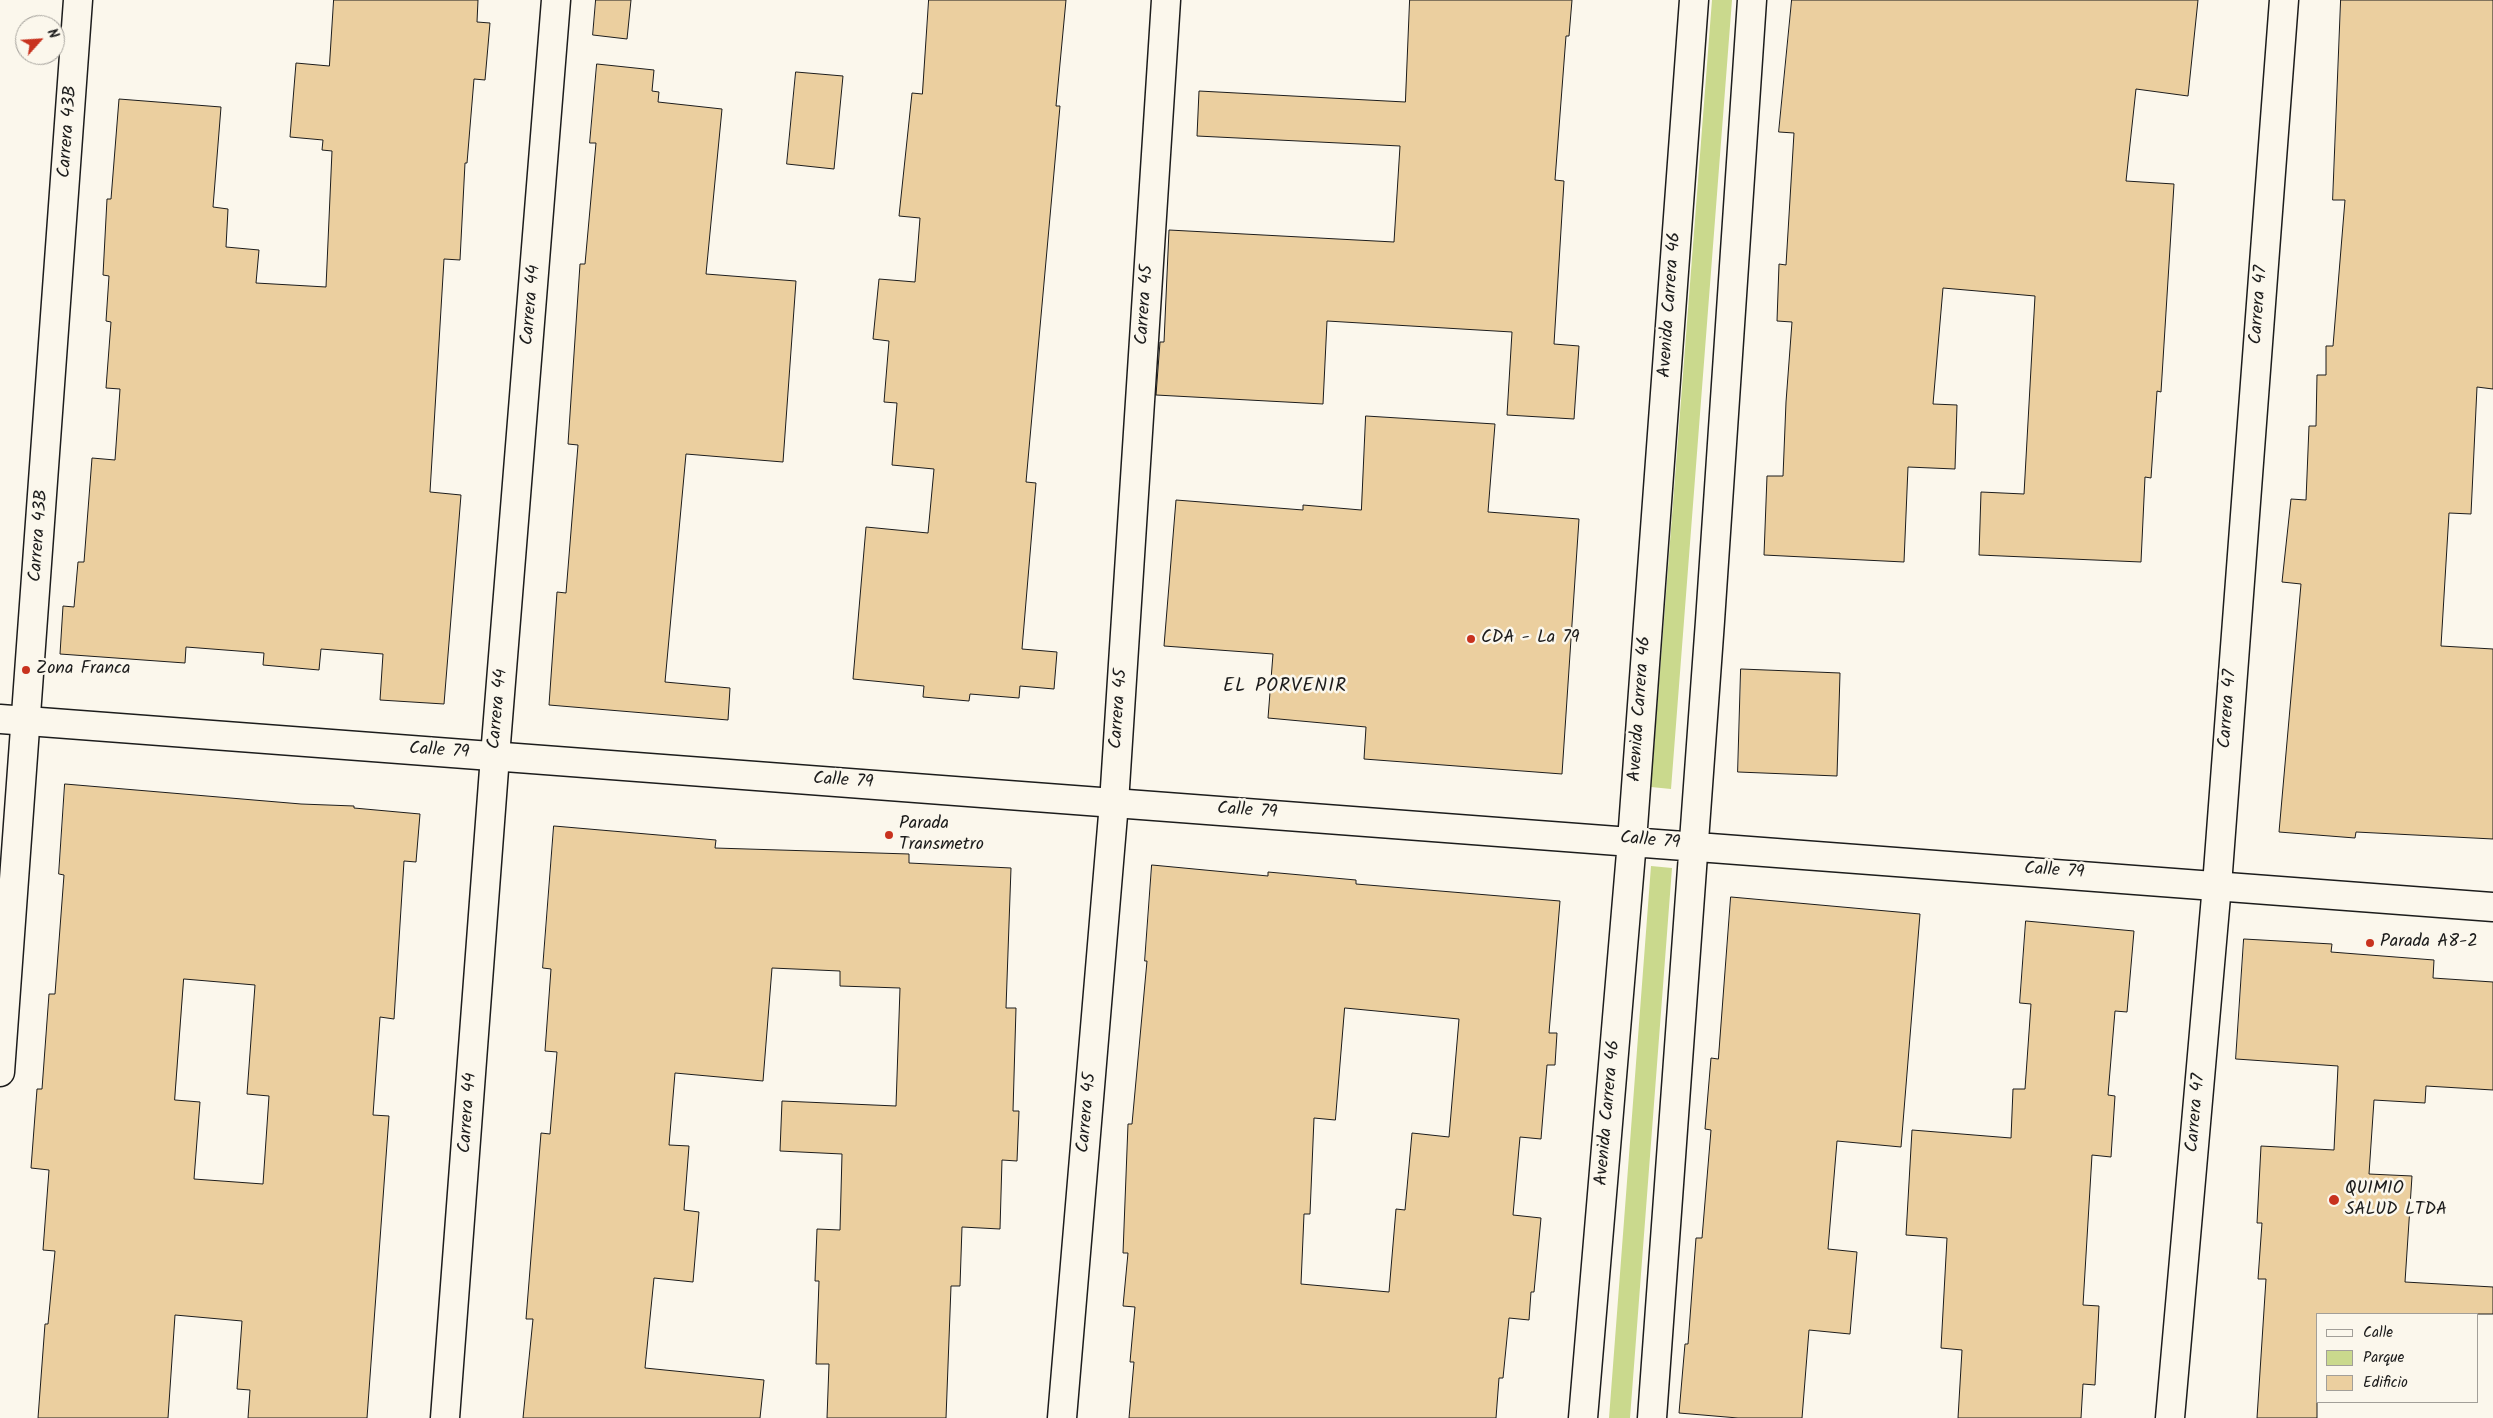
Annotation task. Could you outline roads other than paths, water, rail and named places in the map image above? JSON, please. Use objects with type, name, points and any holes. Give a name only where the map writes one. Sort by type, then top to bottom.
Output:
[{"type":"main road","name":"Carrera 43B","points":[[0,1072],[78,0]]},
{"type":"main road","name":"Carrera 44","points":[[445,1418],[495,756],[556,0]]},
{"type":"main road","name":"Carrera 45","points":[[1062,1418],[1114,802],[1166,0]]},
{"type":"main road","name":"Avenida Carrera 46","points":[[1583,1418],[1632,841],[1694,0]]},
{"type":"main road","points":[[1652,1418],[1694,846],[1752,0]]},
{"type":"main road","name":"Carrera 47","points":[[2170,1418],[2217,885],[2284,0]]},
{"type":"main road","name":"Calle 79","points":[[0,719],[2493,907]]},
{"type":"place","name":"CDA - La 79","points":[[1471,639]]},
{"type":"place","name":"Zona Franca","points":[[26,670]]},
{"type":"place","name":"Parada Transmetro","points":[[889,835]]},
{"type":"place","name":"Parada A8-2","points":[[2370,943]]},
{"type":"place","name":"QUIMIO SALUD LTDA","points":[[2334,1200]]},
{"type":"district","name":"EL PORVENIR","points":[[1285,688]]}]
